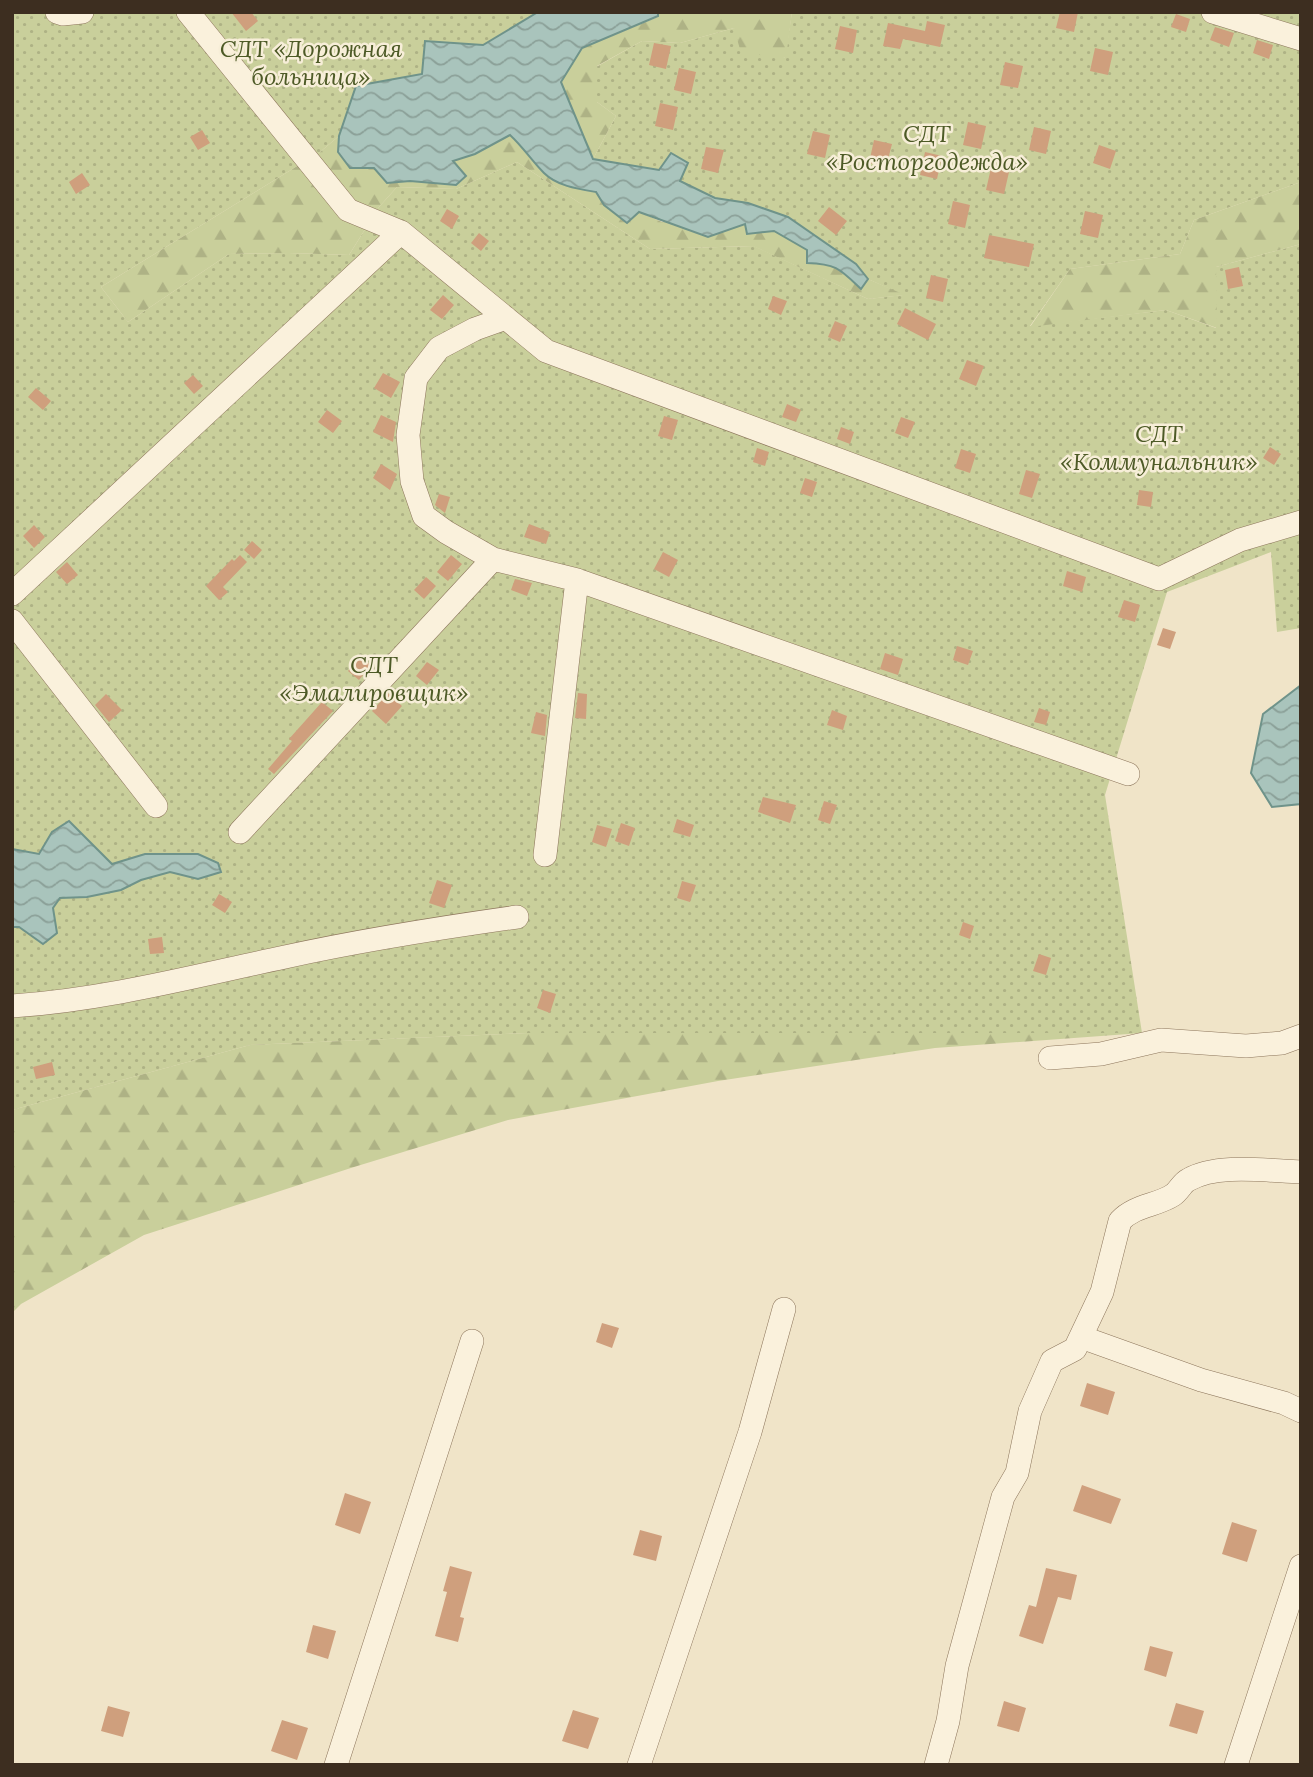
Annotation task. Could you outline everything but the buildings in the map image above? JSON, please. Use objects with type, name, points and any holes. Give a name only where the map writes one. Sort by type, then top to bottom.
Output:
[{"type":"street","points":[[57,12],[82,12]]},
{"type":"street","points":[[188,12],[348,210],[401,232],[546,351],[1159,579],[1240,540],[1301,522]]},
{"type":"street","points":[[1213,12],[1301,39]]},
{"type":"street","points":[[12,594],[401,232]]},
{"type":"street","points":[[506,318],[475,328],[439,348],[416,377],[408,435],[412,481],[424,516],[493,559],[577,580],[1128,774]]},
{"type":"street","points":[[240,832],[493,559]]},
{"type":"street","points":[[545,855],[577,580]]},
{"type":"street","points":[[12,621],[156,806]]},
{"type":"street","points":[[12,1006],[152,986],[289,956],[517,917]]},
{"type":"street","points":[[1050,1058],[1101,1055],[1161,1040],[1246,1046],[1282,1043],[1301,1036]]},
{"type":"street","points":[[936,1765],[948,1721],[957,1666],[1003,1497],[1017,1474],[1030,1411],[1052,1360],[1075,1349],[1102,1292],[1120,1220],[1129,1212],[1174,1195],[1185,1181],[1204,1172],[1301,1172]]},
{"type":"street","points":[[639,1765],[750,1432],[784,1308]]},
{"type":"street","points":[[1081,1336],[1136,1358],[1284,1403],[1301,1411]]},
{"type":"street","points":[[336,1765],[472,1342]]},
{"type":"street","points":[[1236,1765],[1301,1566]]},
{"type":"green space","name":"СДТ «Эмалировщик»","points":[[12,12],[538,12],[483,45],[425,41],[423,74],[356,86],[339,136],[320,152],[101,287],[128,322],[229,254],[349,255],[379,207],[397,187],[456,189],[517,162],[650,249],[754,246],[868,299],[903,295],[868,279],[856,264],[748,203],[715,198],[679,181],[672,153],[659,170],[593,159],[616,116],[597,102],[596,67],[642,41],[680,43],[734,28],[785,58],[792,12],[1301,12],[1301,182],[1194,220],[1180,254],[1070,269],[1030,326],[1166,310],[1216,328],[1216,267],[1301,244],[1301,628],[1277,632],[1271,552],[1167,592],[1105,795],[1142,1033],[528,1033],[250,1045],[12,1110]]},
{"type":"green space","points":[[658,12],[792,12],[786,58],[741,53],[734,28],[680,43],[642,41],[597,66],[597,102],[616,116],[593,159],[561,82],[582,48],[658,17]]},
{"type":"green space","points":[[510,135],[549,177],[568,186],[596,192],[604,205],[639,212],[662,222],[745,224],[747,234],[774,230],[807,250],[808,263],[838,269],[861,289],[868,279],[905,295],[868,299],[753,246],[650,249],[517,162],[456,189],[397,187],[379,207],[349,255],[229,254],[128,322],[101,287],[320,152],[339,136],[338,152],[350,168],[374,168],[387,183],[410,181],[452,161],[475,154]]},
{"type":"green space","points":[[1301,182],[1301,244],[1216,267],[1217,328],[1166,310],[1030,327],[1070,269],[1180,254],[1194,220]]},
{"type":"green space","points":[[528,1033],[1142,1033],[935,1048],[718,1081],[508,1120],[144,1235],[21,1304],[12,1313],[12,1110],[250,1045]]},
{"type":"water","points":[[538,12],[658,12],[658,16],[582,48],[561,82],[593,159],[659,170],[671,153],[688,163],[680,181],[715,198],[748,203],[788,217],[856,264],[868,279],[861,289],[837,269],[807,263],[807,250],[774,231],[747,234],[745,224],[708,237],[639,212],[627,223],[604,205],[596,192],[568,186],[549,177],[510,135],[475,154],[453,161],[466,176],[456,185],[410,181],[387,183],[374,168],[350,168],[338,152],[339,136],[356,86],[422,74],[425,41],[483,45]]},
{"type":"water","points":[[1301,685],[1301,804],[1272,807],[1251,773],[1263,714]]},
{"type":"water","points":[[69,821],[112,864],[145,854],[198,854],[218,863],[221,872],[198,879],[170,872],[141,880],[121,890],[87,897],[60,898],[53,908],[57,933],[43,944],[19,927],[12,927],[12,849],[39,854],[52,832]]},
{"type":"park label","name":"СДТ «Дорожная больница»","points":[[311,63]]},
{"type":"park label","name":"СДТ «Росторгодежда»","points":[[927,148]]},
{"type":"park label","name":"СДТ «Коммунальник»","points":[[1159,448]]}]
